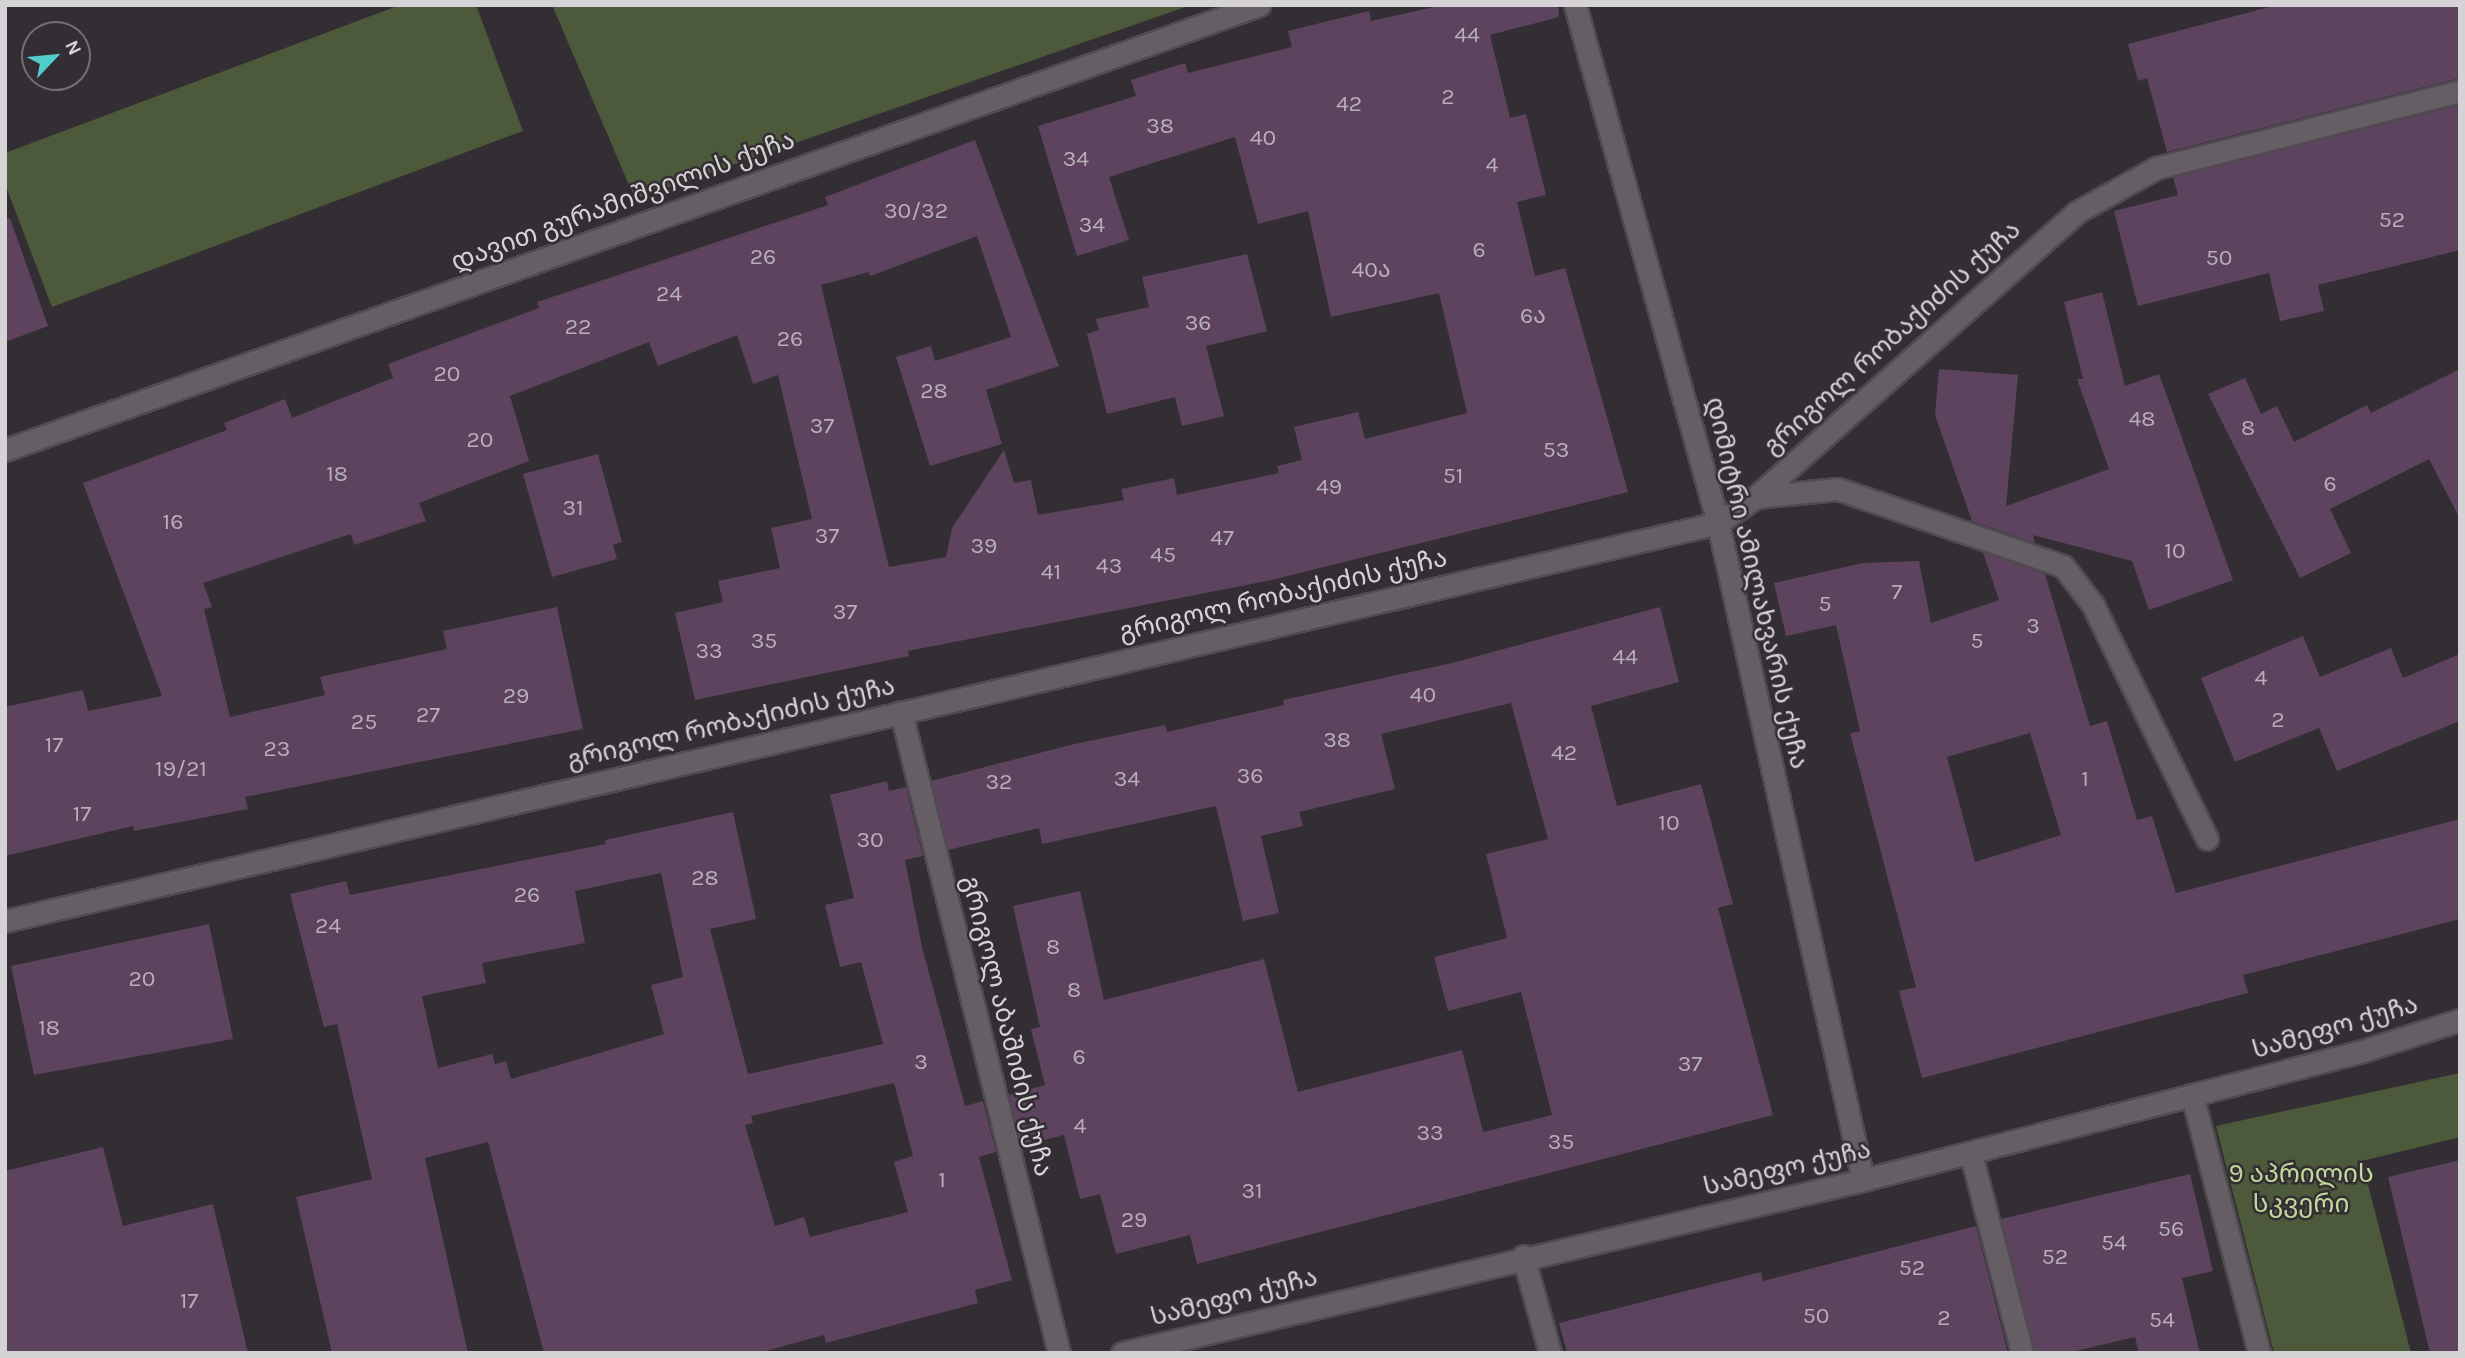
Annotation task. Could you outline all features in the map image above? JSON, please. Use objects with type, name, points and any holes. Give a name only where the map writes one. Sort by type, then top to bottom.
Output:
[{"type":"street","name":"დავით გურამიშვილის ქუჩა","points":[[5,450],[1259,5]]},
{"type":"street","name":"დიმიტრი ამილახვარის ქუჩა","points":[[1575,5],[1718,523],[1863,1180]]},
{"type":"street","name":"გრიგოლ რობაქიძის ქუჩა","points":[[5,921],[1718,523],[1756,497],[2077,212],[2156,168],[2460,91]]},
{"type":"street","points":[[1756,497],[1813,487],[1838,489],[2063,566],[2093,605],[2207,839]]},
{"type":"street","name":"გრიგოლ აბაშიძის ქუჩა","points":[[901,712],[1059,1353]]},
{"type":"street","name":"სამეფო ქუჩა","points":[[1122,1353],[1523,1255],[1971,1154],[2460,1020]]},
{"type":"street","points":[[2192,1095],[2259,1353]]},
{"type":"street","points":[[1971,1154],[2022,1353]]},
{"type":"street","points":[[1523,1255],[1550,1353]]},
{"type":"green space","points":[[400,5],[476,5],[523,131],[52,307],[5,184],[5,153]]},
{"type":"green space","points":[[552,5],[1191,5],[635,199]]},
{"type":"green space","name":"9 აპრილის სკვერი","points":[[2460,1073],[2460,1137],[2362,1161],[2411,1353],[2274,1353],[2216,1126]]},
{"type":"building","points":[[1443,5],[1558,5],[1559,17],[1490,35],[1510,118],[1526,114],[1546,195],[1517,202],[1535,276],[1565,268],[1628,492],[1267,581],[908,651],[909,656],[695,700],[675,613],[723,602],[718,581],[780,568],[771,528],[812,519],[778,375],[753,384],[737,335],[658,366],[649,342],[510,396],[529,461],[419,503],[426,521],[354,545],[351,534],[203,583],[212,607],[204,609],[230,717],[325,695],[320,677],[447,649],[443,631],[557,607],[583,729],[245,797],[248,809],[134,831],[133,826],[5,856],[5,707],[83,690],[88,711],[162,696],[83,483],[227,430],[224,423],[285,399],[292,418],[393,378],[388,364],[539,308],[537,302],[828,205],[825,197],[975,140],[1059,366],[986,390],[1002,444],[930,466],[896,357],[931,346],[935,361],[1011,337],[977,236],[870,276],[869,272],[821,285],[889,567],[946,557],[952,528],[1004,450],[1014,483],[1031,480],[1038,515],[1124,500],[1121,489],[1174,478],[1177,495],[1279,473],[1277,466],[1302,460],[1294,427],[1358,412],[1365,439],[1467,413],[1439,293],[1331,317],[1308,211],[1258,224],[1235,137],[1109,177],[1129,240],[1077,256],[1038,126],[1136,96],[1131,80],[1185,63],[1188,73],[1292,47],[1288,31],[1369,11],[1371,21]]},
{"type":"building","points":[[2277,5],[2460,5],[2460,78],[2167,152],[2147,78],[2138,81],[2128,44]]},
{"type":"building","points":[[2460,105],[2460,250],[2318,285],[2324,311],[2280,321],[2269,273],[2138,306],[2114,211],[2178,195],[2173,177]]},
{"type":"building","points":[[10,218],[48,326],[5,342],[5,219]]},
{"type":"building","points":[[1247,254],[1267,331],[1206,346],[1224,416],[1182,426],[1175,397],[1107,414],[1087,334],[1099,330],[1096,319],[1149,307],[1142,277]]},
{"type":"building","points":[[2102,292],[2125,386],[2159,374],[2233,580],[2149,610],[2132,561],[2033,535],[2035,543],[1972,521],[1935,415],[1939,369],[2018,375],[2006,506],[2109,469],[2077,379],[2083,379],[2064,302]]},
{"type":"building","points":[[2460,369],[2460,519],[2429,459],[2330,509],[2351,553],[2300,578],[2208,394],[2245,378],[2261,414],[2277,406],[2294,442],[2367,405],[2371,413]]},
{"type":"building","points":[[598,454],[622,542],[613,545],[617,559],[552,577],[523,474]]},
{"type":"building","points":[[1983,552],[2045,574],[2090,726],[2107,721],[2137,820],[2152,816],[2176,893],[2460,819],[2460,919],[2243,975],[2248,993],[1922,1078],[1899,991],[1916,987],[1850,733],[1860,731],[1836,625],[1786,636],[1774,583],[1863,563],[1919,561],[1931,623],[1999,600]],"holes":[[[2030,733],[2061,835],[1975,862],[1947,757]]]},
{"type":"building","points":[[1660,607],[1679,682],[1591,706],[1617,806],[1701,784],[1733,904],[1718,908],[1773,1115],[1197,1264],[1190,1235],[1116,1254],[1100,1194],[1080,1199],[1064,1135],[1021,1146],[1009,1095],[1045,1085],[1031,1029],[1040,1027],[1013,906],[1080,891],[1104,1000],[1264,959],[1298,1092],[1462,1050],[1483,1132],[1552,1115],[1521,992],[1448,1011],[1434,957],[1507,938],[1486,854],[1548,839],[1511,703],[1381,734],[1395,789],[1299,812],[1303,826],[1261,836],[1279,913],[1243,921],[1216,806],[1042,844],[1039,828],[948,850],[931,781],[1070,745],[1165,725],[1167,732],[1284,705],[1283,700],[1452,663]]},
{"type":"building","points":[[2303,636],[2320,677],[2391,648],[2403,678],[2460,654],[2460,721],[2337,771],[2319,728],[2235,762],[2201,678]]},
{"type":"building","points":[[887,781],[889,791],[906,787],[923,856],[905,860],[922,947],[965,1106],[983,1101],[996,1152],[979,1157],[1012,1280],[975,1290],[978,1303],[826,1343],[824,1335],[758,1353],[544,1353],[488,1142],[425,1158],[468,1353],[332,1353],[296,1197],[372,1179],[337,1024],[324,1027],[290,894],[346,881],[350,895],[606,844],[605,840],[733,812],[756,919],[710,929],[748,1074],[883,1044],[861,962],[840,967],[825,905],[854,898],[830,795]],"holes":[[[661,873],[683,977],[651,985],[664,1034],[511,1079],[506,1061],[495,1064],[492,1054],[438,1068],[422,996],[486,983],[482,963],[585,943],[575,891]],[[894,1083],[913,1156],[894,1162],[908,1212],[810,1237],[804,1217],[775,1226],[745,1125],[753,1123],[751,1116]]]},
{"type":"building","points":[[209,924],[233,1039],[34,1075],[11,966]]},
{"type":"building","points":[[103,1147],[123,1226],[213,1204],[248,1353],[5,1353],[5,1171]]},
{"type":"building","points":[[2460,1160],[2460,1353],[2430,1353],[2388,1177]]},
{"type":"building","points":[[2190,1174],[2213,1271],[2182,1278],[2200,1353],[2139,1353],[2135,1337],[2067,1353],[2035,1353],[2001,1219]]},
{"type":"building","points":[[1976,1226],[2008,1353],[1567,1353],[1559,1323],[1761,1272],[1763,1281]]}]
